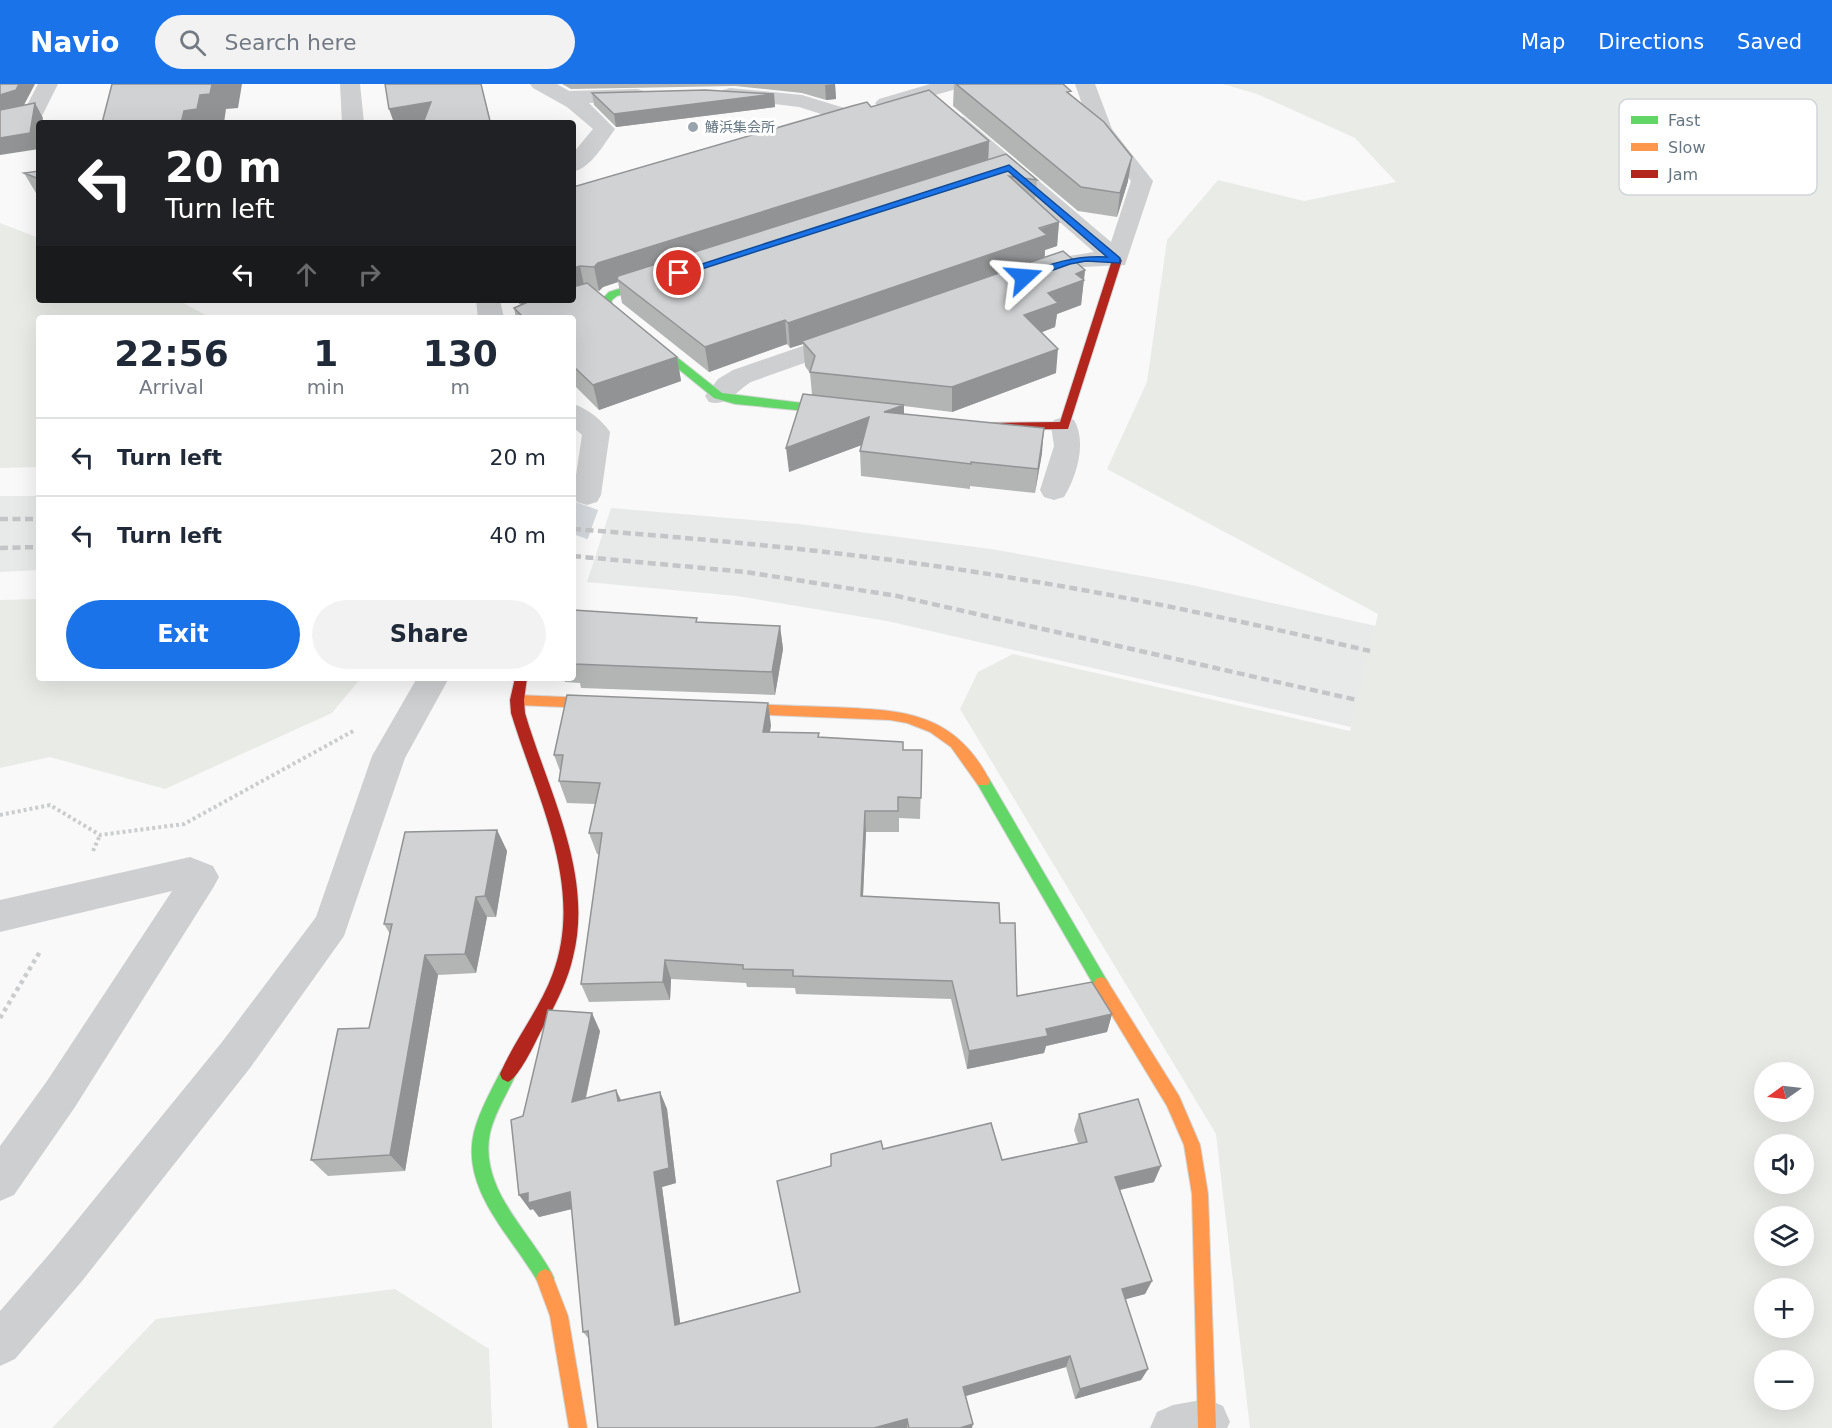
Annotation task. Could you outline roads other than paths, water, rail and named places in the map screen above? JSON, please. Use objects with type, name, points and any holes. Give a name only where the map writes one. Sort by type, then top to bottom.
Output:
[{"type":"street","points":[[0,119],[34,111],[48,84]]},
{"type":"street","points":[[350,84],[352,120]]},
{"type":"street","points":[[540,84],[567,97],[596,118],[604,129],[592,146],[576,162]]},
{"type":"street","points":[[810,125],[916,88],[953,84]]},
{"type":"street","points":[[1054,490],[1068,446],[1064,426],[1142,181],[1102,130],[1085,84]]},
{"type":"street","points":[[916,88],[1004,169],[1117,261]]},
{"type":"street","points":[[567,97],[660,94]]},
{"type":"street","points":[[713,94],[802,101],[843,115]]},
{"type":"street","points":[[1011,281],[1086,258],[1117,261]]},
{"type":"street","points":[[681,272],[596,299],[718,396],[735,400],[854,413]]},
{"type":"street","points":[[718,396],[727,385],[742,376],[866,332]]},
{"type":"street","points":[[576,415],[596,432],[587,495]]},
{"type":"street","points":[[973,425],[1005,428],[1064,426]]},
{"type":"street","points":[[0,1344],[67,1266],[236,1055],[331,925],[389,756],[432,681]]},
{"type":"street","points":[[520,681],[517,700],[521,726],[567,872],[572,903],[570,936],[562,972],[546,1007],[492,1102],[482,1126],[478,1152],[482,1177],[493,1199],[533,1257],[550,1287],[560,1322],[578,1428]]},
{"type":"street","points":[[517,700],[622,704]]},
{"type":"street","points":[[704,707],[890,714],[915,718],[938,727],[957,741],[971,759],[1066,927],[1173,1101],[1192,1145],[1200,1194],[1195,1426]]},
{"type":"street","points":[[0,916],[190,872],[201,877],[62,1094],[0,1181]]},
{"type":"tunnel","points":[[576,526],[587,495]]},
{"type":"railway","points":[[0,519],[36,519]]},
{"type":"railway","points":[[576,529],[796,549],[963,570],[1151,603],[1370,651]]},
{"type":"railway","points":[[0,548],[36,547]]},
{"type":"railway","points":[[576,556],[746,572],[897,596],[1357,700]]},
{"type":"place","name":"鰆浜集会所","points":[[693,127]]}]
